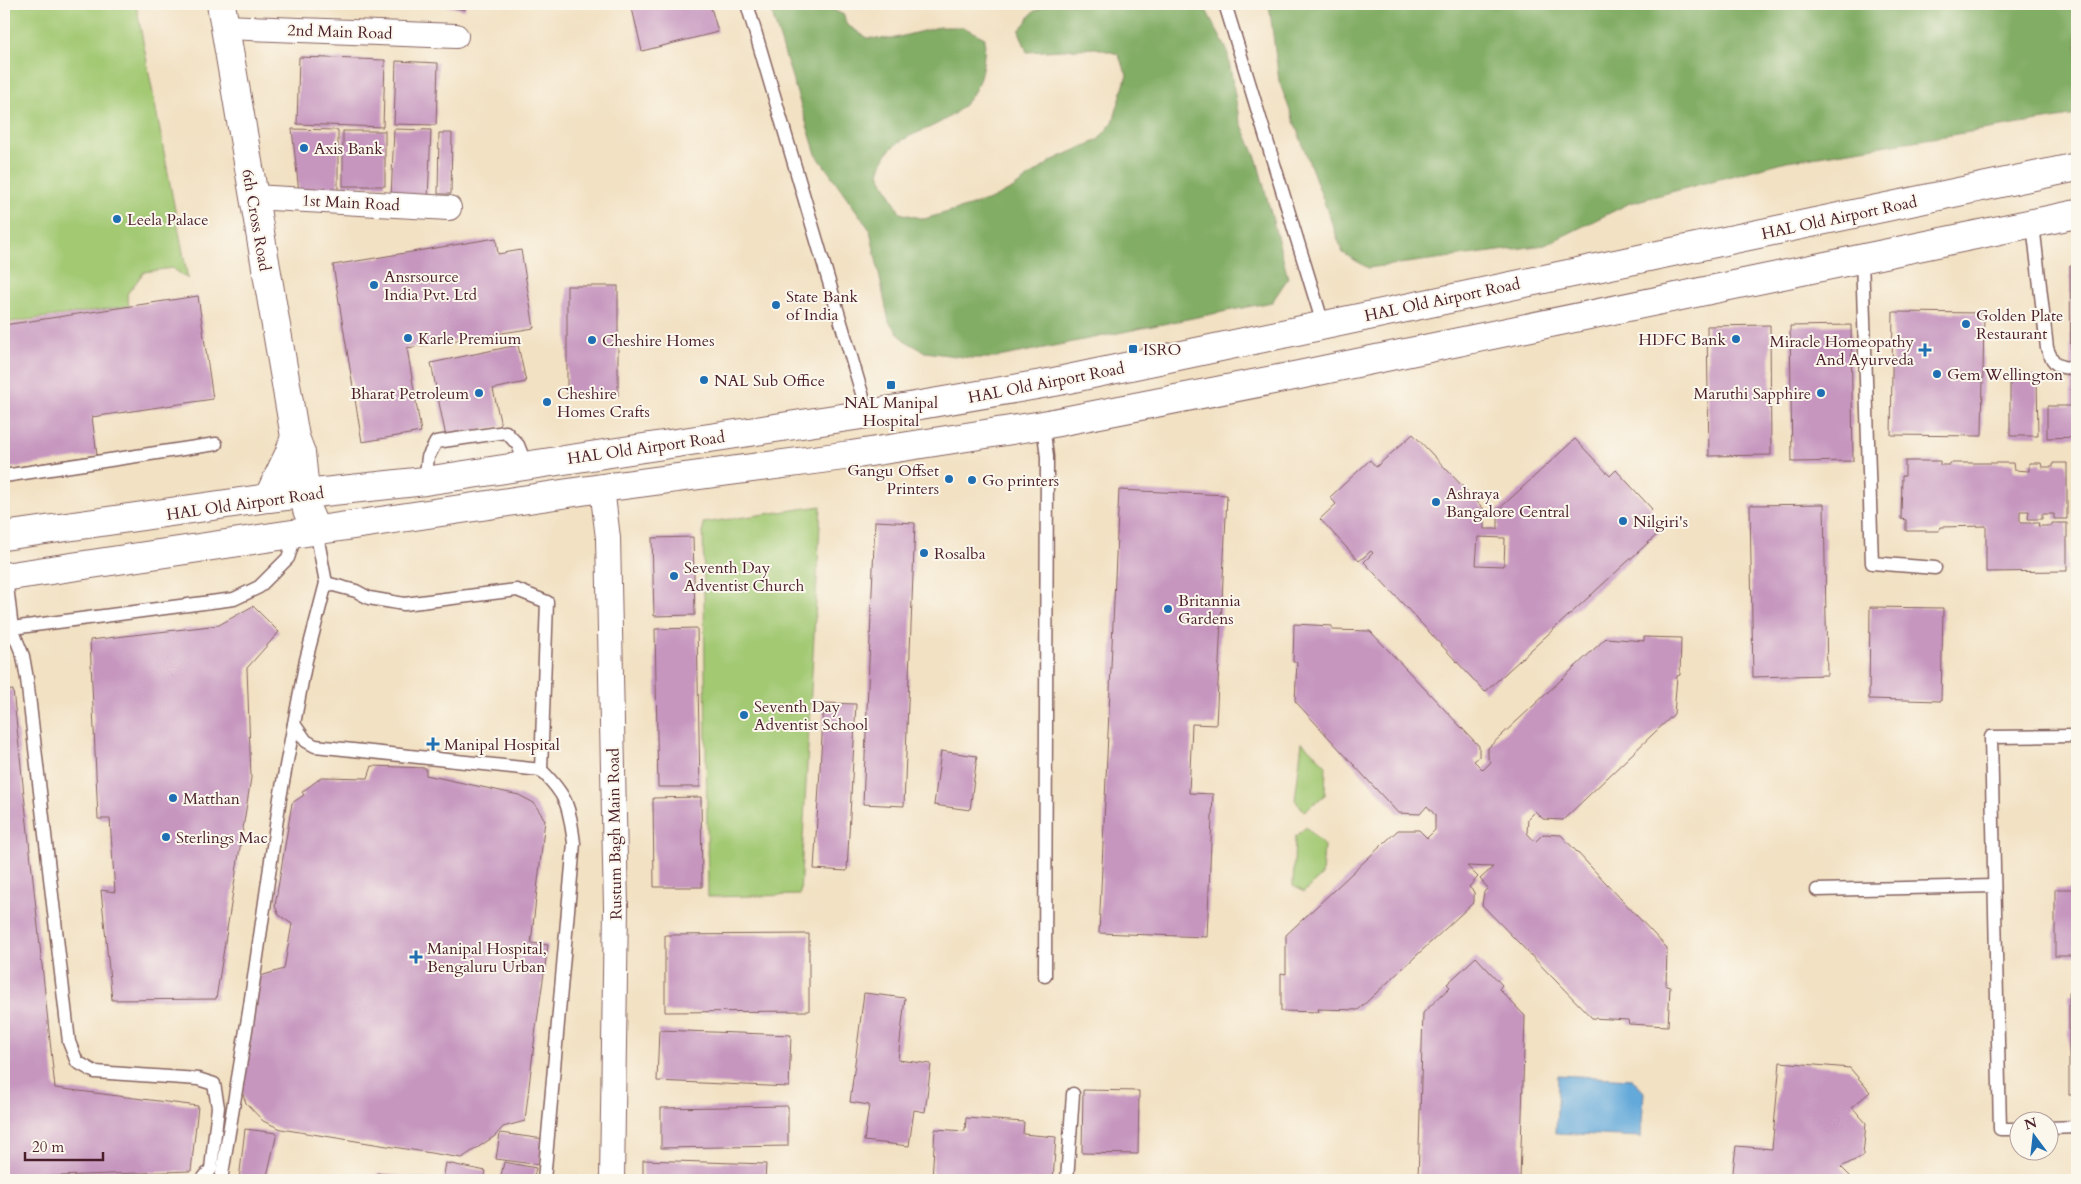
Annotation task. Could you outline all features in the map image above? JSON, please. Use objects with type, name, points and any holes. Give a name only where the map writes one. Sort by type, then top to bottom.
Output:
[{"type":"main road","name":"6th Cross Road","points":[[223,15],[295,437],[300,453],[307,510],[306,532]]},
{"type":"main road","name":"HAL Old Airport Road","points":[[4,536],[268,498],[425,481],[868,414],[1054,382],[2077,167]]},
{"type":"main road","points":[[5,577],[306,532],[372,524],[602,488],[851,455],[1042,425],[1299,376],[2077,214]]},
{"type":"main road","name":"6th Cross Road","points":[[268,498],[290,454],[295,437]]},
{"type":"street","name":"2nd Main Road","points":[[223,15],[456,36]]},
{"type":"street","name":"1st Main Road","points":[[253,197],[449,208]]},
{"type":"street","name":"Rustum Bagh Main Road","points":[[602,488],[608,538],[616,898],[612,1180]]},
{"type":"lane","points":[[747,4],[868,414]]},
{"type":"lane","points":[[1224,4],[1323,324]]},
{"type":"lane","points":[[2032,224],[2047,348],[2050,358],[2064,369],[2077,368]]},
{"type":"lane","points":[[1862,258],[1872,563],[1935,568]]},
{"type":"lane","points":[[1042,425],[1047,457],[1045,976]]},
{"type":"lane","points":[[425,481],[428,457],[436,442],[506,432],[518,445],[526,465]]},
{"type":"lane","points":[[4,476],[216,444]]},
{"type":"lane","points":[[221,1180],[251,1003],[280,798],[306,660],[326,583],[306,532]]},
{"type":"lane","points":[[8,629],[234,599],[259,587],[288,558],[306,532]]},
{"type":"lane","points":[[5,577],[8,629],[23,656],[27,679],[69,1042],[77,1062],[96,1072],[198,1079],[214,1084],[218,1108],[210,1169],[202,1180]]},
{"type":"lane","points":[[326,583],[356,591],[369,598],[404,604],[517,590],[548,602],[541,770]]},
{"type":"lane","points":[[294,724],[306,741],[316,746],[541,770],[557,787],[569,809],[574,843],[544,1180]]},
{"type":"lane","points":[[2008,1130],[2000,1130],[1991,737],[2077,736]]},
{"type":"lane","points":[[1817,890],[1994,886]]},
{"type":"lane","points":[[1067,1180],[1073,1094]]},
{"type":"lane","points":[[2058,1128],[2077,1127]]},
{"type":"green space","points":[[4,4],[103,4],[110,7],[136,4],[188,279],[172,268],[144,272],[127,294],[129,306],[4,323]]},
{"type":"green space","points":[[769,4],[820,4],[844,15],[846,24],[867,38],[891,39],[939,27],[963,27],[985,38],[982,71],[972,95],[953,114],[910,136],[892,148],[884,159],[879,173],[900,213],[924,219],[990,200],[1012,189],[1053,160],[1098,140],[1113,122],[1127,75],[1118,54],[1096,48],[1027,52],[1019,31],[1033,12],[1049,4],[1203,4],[1227,50],[1239,118],[1257,160],[1288,278],[1272,302],[994,358],[971,358],[925,352],[904,340],[889,322],[870,230],[816,154]]},
{"type":"green space","points":[[1269,4],[2077,4],[2077,115],[1787,161],[1630,203],[1545,245],[1368,268],[1343,253],[1279,81]]},
{"type":"green space","points":[[821,506],[800,895],[708,897],[703,523]]},
{"type":"green space","points":[[1302,742],[1326,765],[1325,795],[1304,811],[1295,800]]},
{"type":"green space","points":[[1306,827],[1324,846],[1322,875],[1304,892],[1293,886],[1295,837]]},
{"type":"water","points":[[1558,1075],[1632,1079],[1644,1092],[1641,1137],[1556,1133]]},
{"type":"building","points":[[435,4],[466,4],[465,10]]},
{"type":"building","points":[[631,4],[710,4],[718,32],[642,51]]},
{"type":"building","points":[[299,57],[385,60],[383,127],[297,124]]},
{"type":"building","points":[[396,61],[438,63],[436,125],[394,124]]},
{"type":"building","points":[[292,129],[338,130],[338,192],[299,192]]},
{"type":"building","points":[[394,129],[431,130],[428,199],[391,198]]},
{"type":"building","points":[[343,131],[385,131],[385,186],[343,186]]},
{"type":"building","points":[[439,133],[452,133],[451,194],[438,194]]},
{"type":"building","name":"Karle Premium","points":[[496,238],[498,254],[521,250],[534,328],[407,348],[421,432],[362,442],[333,265]]},
{"type":"building","points":[[2070,266],[2077,266],[2077,437],[2047,438],[2047,406],[2071,406]]},
{"type":"building","name":"Cheshire Homes","points":[[567,286],[618,286],[618,395],[567,395]]},
{"type":"building","points":[[198,296],[213,399],[92,417],[97,455],[4,469],[4,325]]},
{"type":"building","name":"Gem Wellington","points":[[1893,312],[1984,313],[1982,436],[1891,435]]},
{"type":"building","points":[[1770,325],[1771,455],[1709,456],[1707,326]]},
{"type":"building","name":"Maruthi Sapphire","points":[[1851,325],[1853,461],[1792,462],[1790,326]]},
{"type":"building","points":[[518,345],[526,382],[493,389],[501,426],[446,437],[431,363]]},
{"type":"building","points":[[2010,376],[2037,376],[2038,436],[2010,436]]},
{"type":"building","points":[[1413,434],[1484,509],[1484,529],[1498,529],[1498,510],[1575,439],[1610,476],[1616,470],[1652,509],[1646,515],[1661,531],[1485,692],[1364,562],[1373,553],[1371,551],[1359,561],[1320,519],[1336,504],[1330,497],[1370,460],[1376,467]],"holes":[[[1478,537],[1505,538],[1504,566],[1476,565]]]},
{"type":"building","points":[[1905,461],[1940,461],[1940,465],[1950,465],[1950,463],[2013,463],[2014,470],[2029,471],[2029,463],[2041,463],[2042,467],[2053,467],[2053,463],[2067,463],[2067,519],[2054,519],[2054,514],[2042,514],[2042,519],[2028,519],[2029,511],[2020,511],[2020,523],[2039,523],[2038,526],[2052,526],[2052,523],[2067,523],[2067,571],[1986,572],[1986,526],[1940,527],[1939,531],[1906,531],[1906,520],[1901,519],[1902,476],[1905,476]]},
{"type":"building","points":[[2075,461],[2077,461],[2077,510],[2076,510]]},
{"type":"building","name":"Britannia Gardens","points":[[1119,490],[1227,495],[1216,725],[1192,724],[1189,793],[1213,794],[1207,937],[1099,933]]},
{"type":"building","points":[[1824,504],[1827,675],[1753,677],[1750,505]]},
{"type":"building","points":[[875,521],[915,523],[904,806],[863,804]]},
{"type":"building","name":"Seventh Day Adventist Church","points":[[693,537],[695,615],[654,616],[652,538]]},
{"type":"building","name":"Sterlings Mac","points":[[253,606],[279,632],[247,668],[251,778],[216,999],[112,1000],[101,890],[115,892],[110,819],[98,819],[90,640],[219,625]]},
{"type":"building","points":[[1870,607],[1943,608],[1941,701],[1869,699]]},
{"type":"building","points":[[1294,624],[1332,626],[1332,630],[1370,631],[1479,746],[1479,757],[1474,761],[1483,770],[1491,762],[1488,758],[1488,748],[1606,638],[1644,641],[1644,637],[1681,638],[1680,675],[1677,676],[1674,714],[1563,820],[1543,819],[1535,811],[1528,818],[1527,833],[1535,842],[1543,834],[1561,835],[1667,948],[1666,986],[1670,987],[1668,1026],[1629,1024],[1628,1020],[1592,1018],[1482,905],[1484,892],[1488,888],[1480,879],[1493,867],[1467,866],[1478,877],[1469,887],[1474,892],[1474,902],[1358,1010],[1318,1009],[1319,1012],[1281,1011],[1281,973],[1286,974],[1286,935],[1398,830],[1419,830],[1427,838],[1435,830],[1435,815],[1427,806],[1420,814],[1398,813],[1295,701],[1297,662],[1293,662]]},
{"type":"building","points":[[697,628],[700,787],[658,787],[655,629]]},
{"type":"building","points":[[13,690],[55,1088],[198,1106],[191,1171],[4,1178],[4,691]]},
{"type":"building","points":[[824,703],[856,704],[847,871],[814,869]]},
{"type":"building","points":[[941,751],[977,756],[970,810],[934,805]]},
{"type":"building","name":"Manipal Hospital, Bengaluru Urban","points":[[372,766],[426,768],[426,775],[519,795],[534,803],[545,820],[531,943],[548,945],[525,1121],[503,1127],[495,1136],[462,1158],[281,1129],[263,1121],[246,1103],[239,1083],[257,977],[284,969],[292,924],[279,915],[275,906],[292,803],[304,795],[302,792],[322,777],[368,778]]},
{"type":"building","points":[[701,797],[702,887],[654,887],[653,798]]},
{"type":"building","points":[[2055,889],[2077,889],[2077,956],[2055,956]]},
{"type":"building","points":[[809,934],[809,1011],[665,1012],[665,935]]},
{"type":"building","points":[[1476,957],[1502,985],[1499,989],[1525,1016],[1520,1180],[1418,1180],[1423,1013],[1450,987],[1447,984]]},
{"type":"building","points":[[864,993],[905,998],[898,1060],[931,1064],[925,1112],[914,1110],[909,1146],[864,1141],[869,1105],[850,1102]]},
{"type":"building","points":[[2069,993],[2077,993],[2077,1095],[2069,1095]]},
{"type":"building","points":[[659,1030],[791,1035],[789,1087],[657,1081]]},
{"type":"building","points":[[1780,1062],[1850,1068],[1870,1092],[1852,1107],[1866,1123],[1863,1156],[1841,1167],[1854,1180],[1732,1180],[1736,1146],[1772,1149]]},
{"type":"building","points":[[1083,1090],[1139,1091],[1138,1154],[1082,1153]]},
{"type":"building","points":[[788,1106],[788,1146],[661,1148],[661,1108]]},
{"type":"building","points":[[966,1118],[1024,1122],[1023,1134],[1056,1137],[1053,1180],[932,1180],[935,1129],[965,1131]]},
{"type":"building","points":[[245,1129],[277,1133],[266,1180],[239,1180]]},
{"type":"building","points":[[500,1133],[544,1139],[540,1165],[496,1159]]},
{"type":"building","points":[[643,1160],[766,1164],[765,1180],[643,1180]]},
{"type":"building","points":[[504,1162],[536,1168],[533,1180],[500,1180]]},
{"type":"building","points":[[446,1163],[486,1171],[484,1180],[443,1180]]},
{"type":"building","points":[[377,1173],[428,1179],[428,1180],[377,1180]]},
{"type":"place","name":"Axis Bank","points":[[304,148]]},
{"type":"place","name":"Leela Palace","points":[[117,219]]},
{"type":"place","name":"Ansrsource India Pvt. Ltd","points":[[374,285]]},
{"type":"place","name":"State Bank of India","points":[[776,305]]},
{"type":"place","name":"Golden Plate Restaurant","points":[[1966,324]]},
{"type":"place","name":"Karle Premium","points":[[408,338]]},
{"type":"place","name":"HDFC Bank","points":[[1736,339]]},
{"type":"place","name":"Cheshire Homes","points":[[592,340]]},
{"type":"place","name":"ISRO","points":[[1133,349]]},
{"type":"place","name":"Miracle Homeopathy And Ayurveda","points":[[1925,350]]},
{"type":"place","name":"Gem Wellington","points":[[1937,374]]},
{"type":"place","name":"NAL Sub Office","points":[[704,380]]},
{"type":"place","name":"NAL Manipal Hospital","points":[[891,385]]},
{"type":"place","name":"Bharat Petroleum","points":[[479,393]]},
{"type":"place","name":"Maruthi Sapphire","points":[[1821,393]]},
{"type":"place","name":"Cheshire Homes Crafts","points":[[547,402]]},
{"type":"place","name":"Gangu Offset Printers","points":[[949,479]]},
{"type":"place","name":"Go printers","points":[[972,480]]},
{"type":"place","name":"Ashraya Bangalore Central","points":[[1436,502]]},
{"type":"place","name":"Nilgiri's","points":[[1623,521]]},
{"type":"place","name":"Rosalba","points":[[924,553]]},
{"type":"place","name":"Seventh Day Adventist Church","points":[[674,576]]},
{"type":"place","name":"Britannia Gardens","points":[[1168,609]]},
{"type":"place","name":"Seventh Day Adventist School","points":[[744,715]]},
{"type":"place","name":"Manipal Hospital","points":[[433,744]]},
{"type":"place","name":"Matthan","points":[[173,798]]},
{"type":"place","name":"Sterlings Mac","points":[[166,837]]},
{"type":"place","name":"Manipal Hospital, Bengaluru Urban","points":[[416,957]]}]
